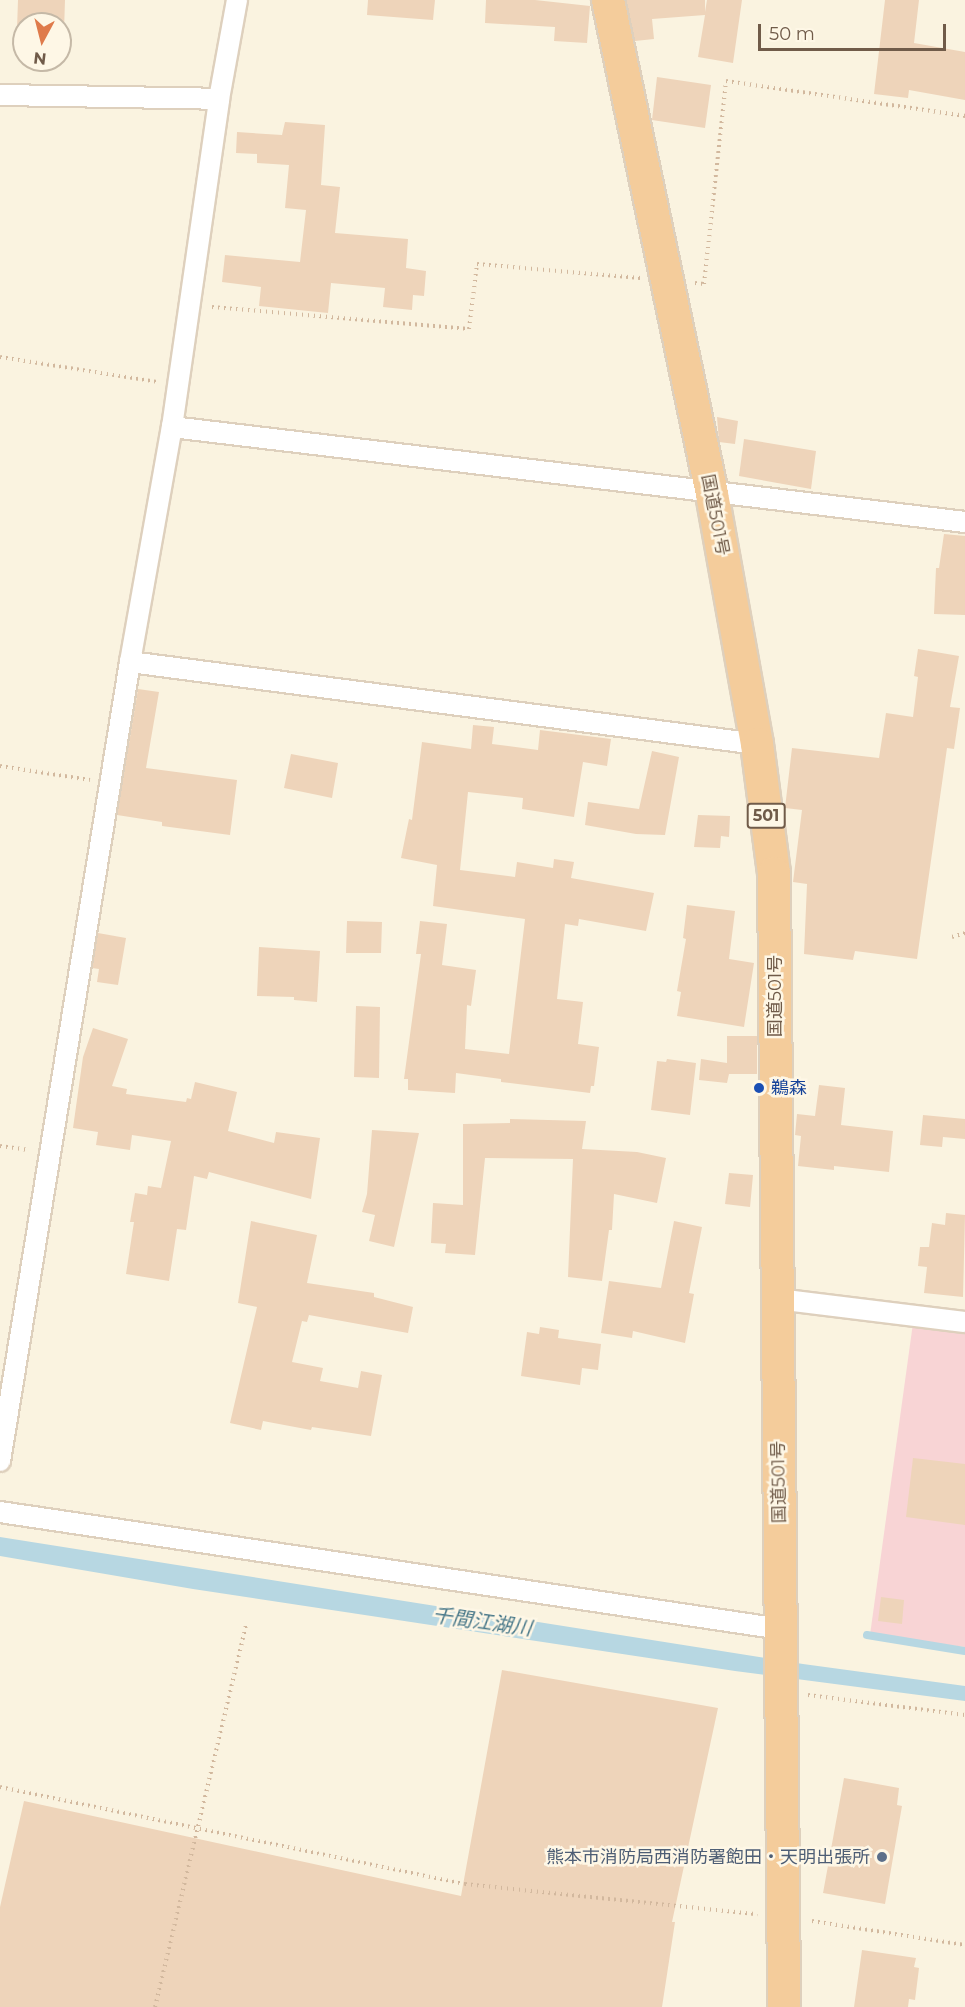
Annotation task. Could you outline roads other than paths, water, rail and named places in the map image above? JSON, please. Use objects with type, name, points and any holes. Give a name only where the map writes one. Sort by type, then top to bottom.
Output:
[{"type":"highway","name":"国道501号","points":[[608,0],[712,494],[757,744],[774,873],[784,2007]]},
{"type":"street","points":[[0,1461],[108,783],[172,427],[219,99],[237,0]]},
{"type":"street","points":[[0,95],[219,99]]},
{"type":"street","points":[[172,427],[712,494],[965,522]]},
{"type":"street","points":[[130,662],[757,744]]},
{"type":"street","points":[[777,1299],[965,1322]]},
{"type":"street","points":[[0,1512],[781,1639]]},
{"type":"water","name":"千間江湖川","points":[[0,1537],[803,1664],[965,1686],[965,1701],[735,1671],[193,1589],[0,1556]]},
{"type":"waterway","points":[[867,1635],[965,1651]]},
{"type":"place","name":"鵜森","points":[[759,1088]]},
{"type":"place","name":"熊本市消防局西消防署飽田・天明出張所","points":[[882,1857]]}]
